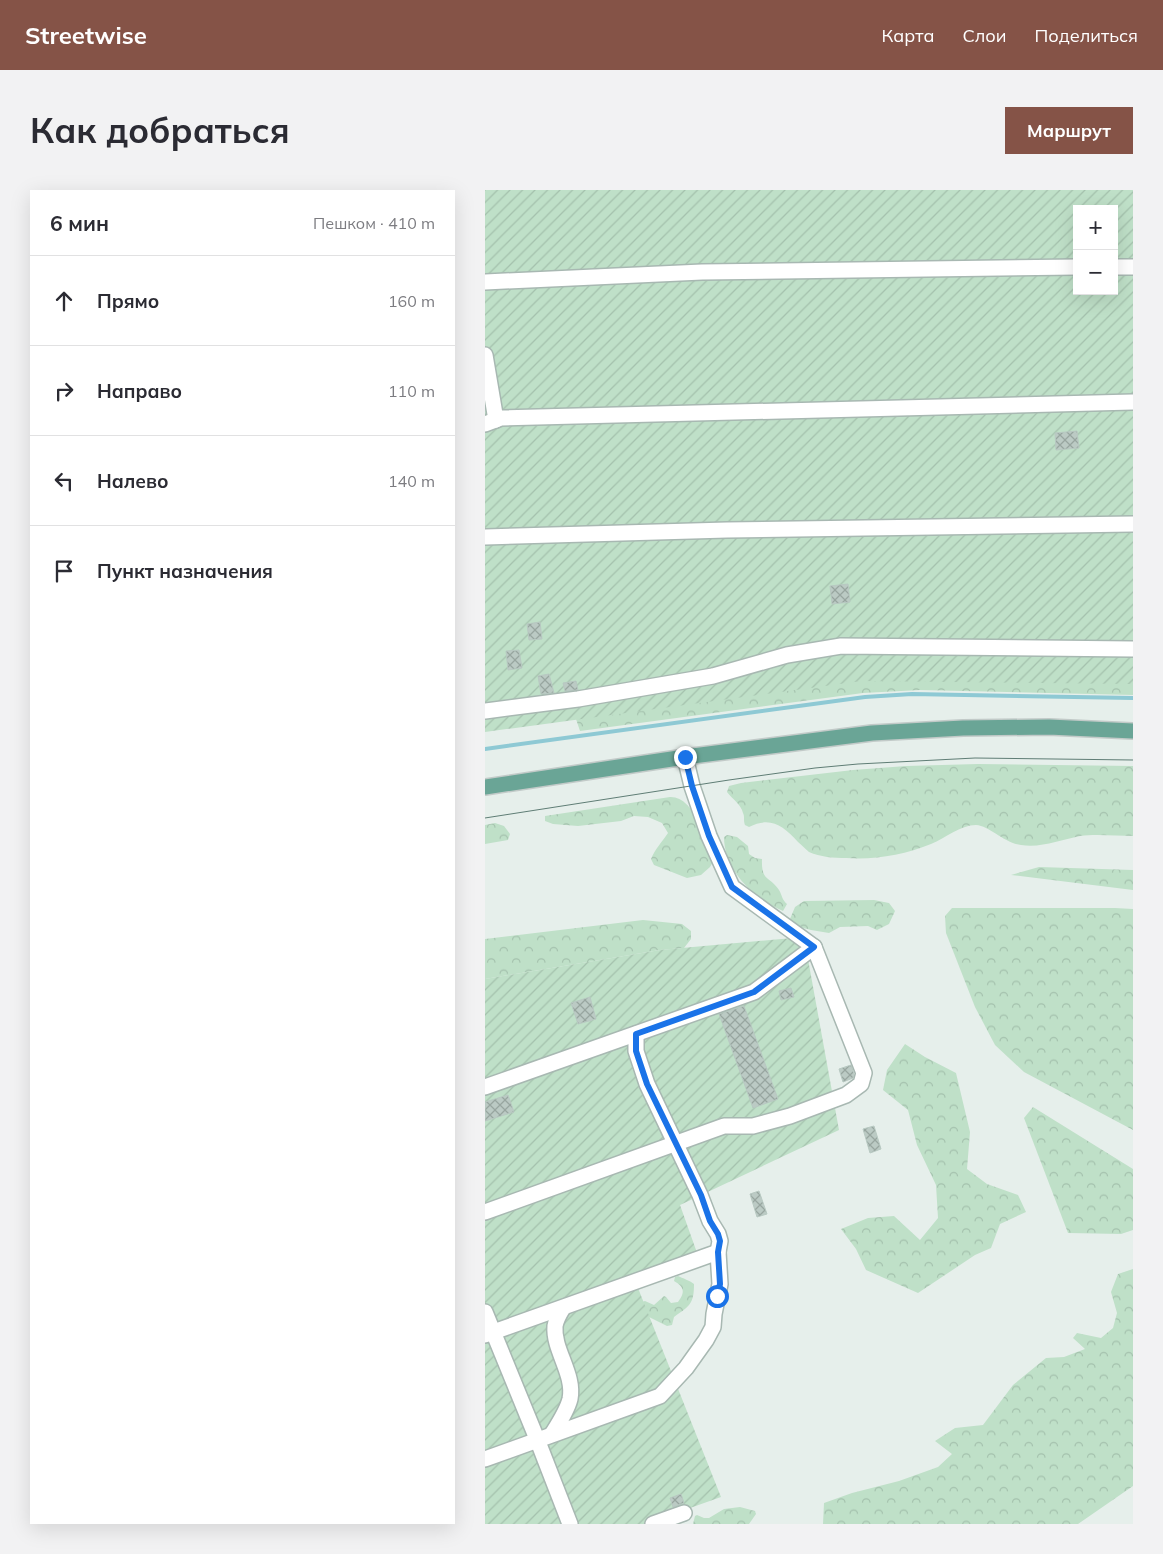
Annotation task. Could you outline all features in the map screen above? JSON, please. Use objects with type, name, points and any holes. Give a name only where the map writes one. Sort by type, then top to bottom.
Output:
[{"type":"main road","points":[[485,787],[685,757],[872,733],[963,728],[1049,727],[1133,731]]},
{"type":"lane","points":[[1118,267],[1133,266]]},
{"type":"lane","points":[[485,282],[702,272],[1073,267]]},
{"type":"lane","points":[[485,356],[490,422],[501,418],[1133,402]]},
{"type":"lane","points":[[485,538],[727,530],[1133,524]]},
{"type":"lane","points":[[485,711],[713,676],[787,655],[841,646],[1133,649]]},
{"type":"lane","points":[[485,1212],[724,1126],[753,1126],[790,1116],[846,1095],[861,1084],[863,1073],[814,947],[732,887],[709,836],[692,786],[685,757]]},
{"type":"lane","points":[[485,1087],[754,992],[814,947]]},
{"type":"lane","points":[[485,1459],[660,1396],[685,1368],[706,1340],[713,1327],[720,1284],[718,1252],[720,1241],[710,1221],[701,1195],[647,1084],[636,1051],[636,1034]]},
{"type":"lane","points":[[489,1334],[718,1252]]},
{"type":"lane","points":[[552,1434],[567,1408],[570,1397],[570,1384],[555,1333],[555,1324],[563,1308]]},
{"type":"lane","points":[[485,1312],[489,1334],[537,1439],[570,1524]]},
{"type":"lane","points":[[653,1524],[684,1513]]},
{"type":"green space","points":[[485,190],[1133,190],[1133,684],[862,681],[485,732]]},
{"type":"green space","points":[[1133,653],[1133,695],[920,690],[863,693],[580,731],[573,710]]},
{"type":"green space","points":[[978,764],[1133,766],[1133,836],[1080,836],[1044,845],[1029,846],[1015,844],[987,828],[976,825],[964,827],[931,844],[900,854],[868,858],[832,857],[809,852],[787,831],[776,824],[764,822],[749,827],[745,825],[742,810],[727,792],[729,786],[741,783],[853,770]]},
{"type":"green space","points":[[670,797],[679,799],[686,804],[693,812],[703,832],[713,862],[701,875],[687,878],[654,865],[651,859],[668,833],[662,823],[648,817],[634,816],[621,821],[578,826],[553,824],[545,821],[545,816]]},
{"type":"green space","points":[[495,823],[504,826],[510,834],[508,840],[485,844],[485,825]]},
{"type":"green space","points":[[727,835],[737,837],[748,846],[749,854],[755,858],[762,859],[763,872],[779,890],[787,904],[783,911],[772,906],[752,891],[735,872],[725,849],[724,837]]},
{"type":"green space","points":[[1039,867],[1133,870],[1133,890],[1011,875]]},
{"type":"green space","points":[[874,900],[889,903],[895,911],[889,924],[877,930],[868,926],[840,927],[829,933],[792,925],[790,919],[795,907],[804,901]]},
{"type":"green space","points":[[952,908],[1133,909],[1133,1130],[1024,1072],[995,1045],[975,1007],[946,933],[945,916]]},
{"type":"green space","points":[[643,920],[682,924],[691,931],[691,939],[684,948],[660,950],[485,979],[485,939]]},
{"type":"green space","points":[[804,937],[839,1130],[680,1205],[701,1264],[638,1288],[721,1497],[645,1524],[485,1524],[485,979],[660,950]]},
{"type":"green space","points":[[905,1044],[956,1073],[970,1132],[967,1169],[987,1184],[1018,1195],[1026,1212],[1000,1224],[991,1248],[975,1255],[918,1293],[866,1270],[856,1249],[841,1229],[868,1218],[894,1216],[920,1240],[938,1218],[936,1185],[917,1145],[908,1110],[883,1090],[887,1070]]},
{"type":"green space","points":[[1033,1107],[1133,1169],[1133,1230],[1121,1234],[1068,1233],[1024,1118]]},
{"type":"green space","points":[[1133,1269],[1133,1486],[1078,1524],[823,1524],[824,1503],[852,1493],[899,1481],[938,1467],[952,1454],[935,1441],[955,1428],[983,1425],[1013,1385],[1046,1358],[1064,1357],[1085,1349],[1073,1338],[1077,1333],[1101,1338],[1113,1328],[1117,1313],[1111,1292],[1118,1274]]},
{"type":"green space","points":[[678,1276],[694,1284],[692,1301],[674,1317],[672,1325],[667,1326],[647,1316],[642,1302],[645,1301],[654,1305],[664,1296],[671,1303],[678,1302],[683,1290],[674,1281],[675,1277]]},
{"type":"green space","points":[[740,1507],[755,1511],[756,1514],[749,1524],[693,1524],[697,1515],[709,1518],[724,1509]]},
{"type":"building","points":[[1077,431],[1079,448],[1056,450],[1055,433]]},
{"type":"building","points":[[848,584],[850,602],[832,604],[830,586]]},
{"type":"building","points":[[540,622],[542,639],[529,640],[527,624]]},
{"type":"building","points":[[519,650],[522,668],[508,670],[506,651]]},
{"type":"building","points":[[549,674],[554,693],[541,694],[538,676]]},
{"type":"building","points":[[576,681],[578,690],[565,691],[563,683]]},
{"type":"building","points":[[791,988],[794,997],[781,1000],[779,991]]},
{"type":"building","points":[[590,997],[596,1019],[578,1024],[571,1003]]},
{"type":"building","points":[[744,1006],[778,1099],[753,1108],[719,1014]]},
{"type":"building","points":[[851,1065],[854,1074],[853,1078],[843,1082],[839,1069]]},
{"type":"building","points":[[508,1095],[514,1112],[485,1121],[485,1102]]},
{"type":"building","points":[[874,1126],[881,1149],[870,1153],[863,1129]]},
{"type":"building","points":[[759,1191],[767,1214],[757,1217],[750,1194]]},
{"type":"building","points":[[681,1494],[684,1503],[673,1507],[670,1498]]},
{"type":"waterway","points":[[485,749],[865,697],[912,694],[1133,698]]},
{"type":"tram line","points":[[485,818],[729,780],[858,764],[975,758],[1133,760]]},
{"type":"route","points":[[685,757],[692,786],[709,836],[732,887],[814,947],[754,992],[636,1034],[636,1051],[647,1084],[701,1195],[710,1221],[718,1234],[720,1241],[718,1252],[720,1284],[717,1296]]}]
